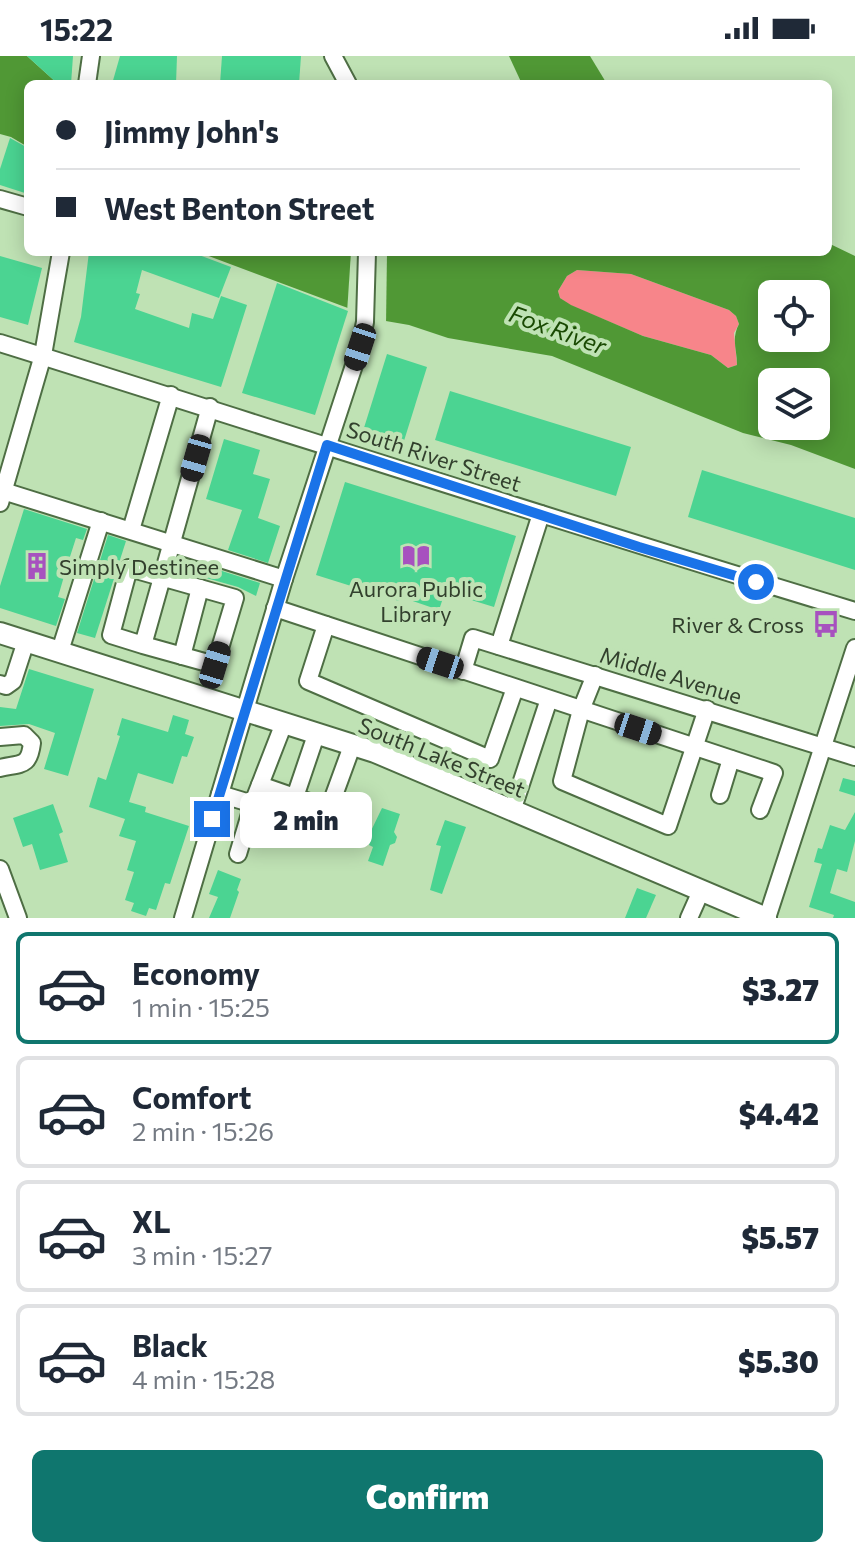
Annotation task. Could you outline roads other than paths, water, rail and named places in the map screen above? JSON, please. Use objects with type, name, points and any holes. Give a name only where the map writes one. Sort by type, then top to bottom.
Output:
[{"type":"main road","name":"South Lake Street","points":[[0,633],[375,752],[767,918]]},
{"type":"street","points":[[88,80],[91,56]]},
{"type":"street","points":[[333,56],[346,80]]},
{"type":"street","points":[[0,199],[24,206]]},
{"type":"street","points":[[60,256],[43,355],[1,495],[101,521],[284,579]]},
{"type":"street","points":[[183,918],[275,608],[360,347],[365,322],[367,256]]},
{"type":"street","name":"South River Street","points":[[0,343],[855,611]]},
{"type":"street","points":[[131,530],[171,395]]},
{"type":"street","points":[[143,645],[210,407]]},
{"type":"street","points":[[499,646],[541,514]]},
{"type":"street","points":[[60,651],[101,521]]},
{"type":"street","points":[[129,568],[200,588],[235,598],[215,665],[111,635],[129,568]]},
{"type":"street","points":[[182,656],[200,588]]},
{"type":"street","points":[[275,608],[774,773],[760,810]]},
{"type":"street","points":[[326,625],[308,681],[490,759],[515,688]]},
{"type":"street","name":"Middle Avenue","points":[[463,671],[473,638],[855,757]]},
{"type":"street","points":[[0,684],[6,686],[13,681],[26,641]]},
{"type":"street","points":[[767,918],[855,648]]},
{"type":"street","points":[[595,675],[581,710],[562,781],[668,826],[707,709]]},
{"type":"street","points":[[512,811],[549,699]]},
{"type":"street","points":[[238,854],[253,804],[284,723]]},
{"type":"street","points":[[0,737],[24,735],[32,743],[30,758],[26,762],[0,768]]},
{"type":"street","points":[[295,797],[316,735]]},
{"type":"street","points":[[260,785],[329,809],[352,746]]},
{"type":"street","points":[[720,795],[731,759]]},
{"type":"street","points":[[220,794],[253,804]]},
{"type":"street","points":[[0,869],[18,918]]},
{"type":"street","points":[[689,918],[701,891]]},
{"type":"water","points":[[0,56],[27,56],[54,80],[24,80],[24,145],[0,134]]},
{"type":"water","points":[[509,56],[590,56],[605,80],[520,80]]},
{"type":"water","name":"Fox River","points":[[832,245],[855,256],[855,469],[771,440],[830,440],[830,368],[758,368],[758,437],[552,356],[448,338],[409,325],[380,320],[209,256],[832,256]],"holes":[[[577,270],[631,274],[729,310],[736,316],[739,324],[735,339],[737,365],[728,368],[711,355],[643,336],[571,305],[560,298],[558,291],[567,276]]]},
{"type":"place","name":"Aurora Public Library","points":[[416,556]]},
{"type":"place","name":"Simply Destinee","points":[[37,566]]},
{"type":"place","name":"River & Cross","points":[[826,624]]}]
